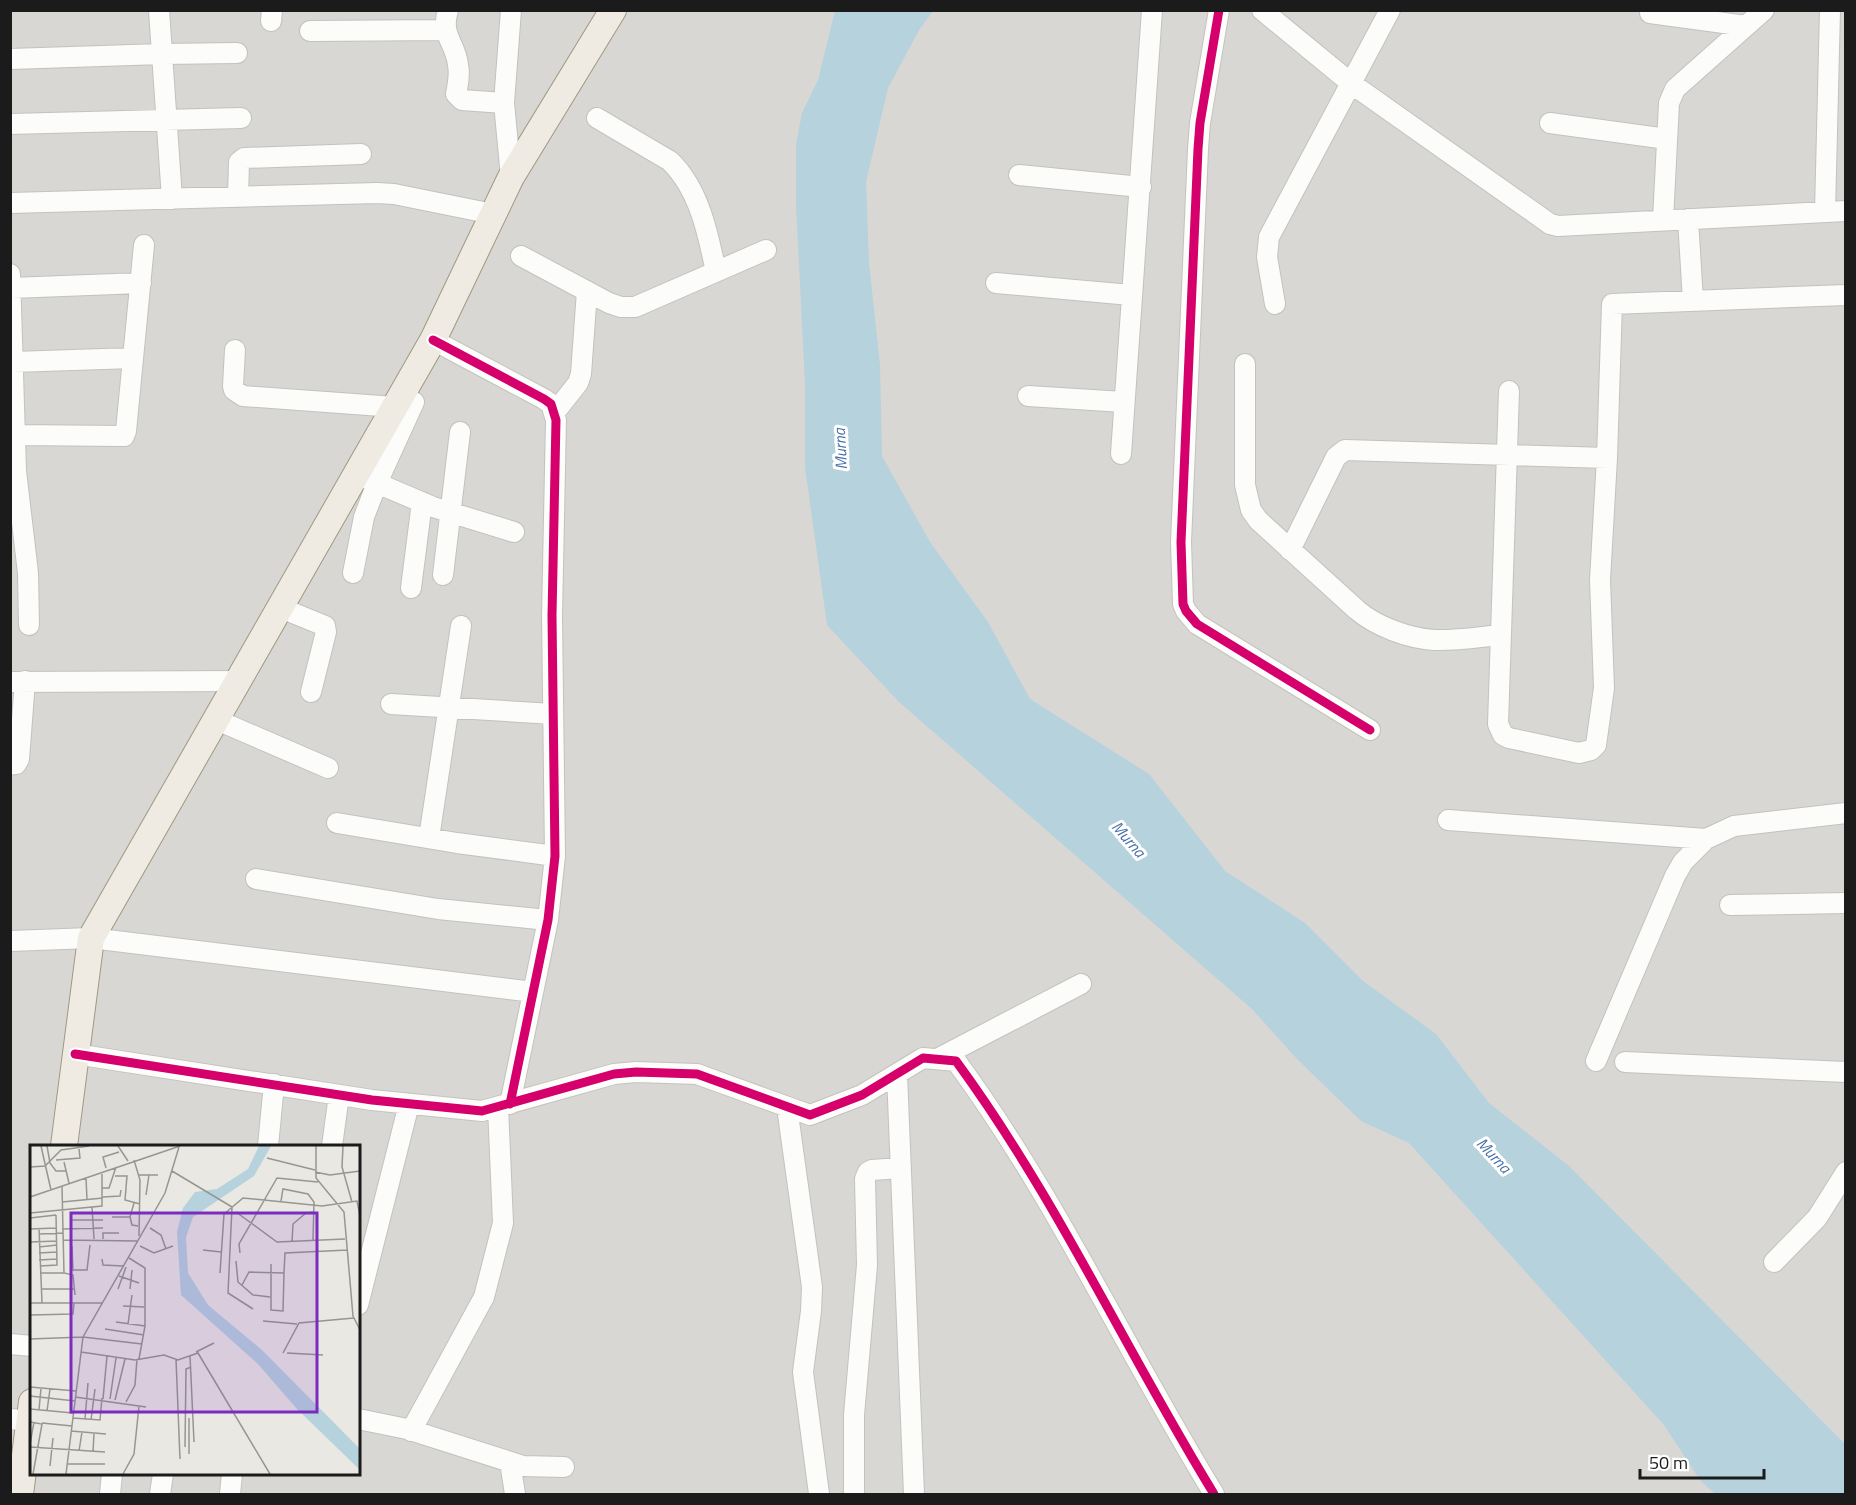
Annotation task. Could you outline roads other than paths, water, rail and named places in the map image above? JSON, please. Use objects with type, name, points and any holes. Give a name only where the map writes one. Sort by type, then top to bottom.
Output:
[{"type":"main road","points":[[64,1145],[92,938],[281,608],[367,479],[405,404],[511,177],[613,10]]},
{"type":"main road","points":[[20,1494],[24,1414]]},
{"type":"street","points":[[159,10],[172,199]]},
{"type":"street","points":[[511,10],[504,103],[511,177]]},
{"type":"street","points":[[1121,454],[1152,10]]},
{"type":"street","points":[[1219,10],[1200,123],[1198,149],[1181,542],[1183,604],[1186,612],[1197,624],[1370,730]]},
{"type":"street","points":[[1262,10],[1352,84],[1550,224],[1558,226],[1845,211]]},
{"type":"street","points":[[1275,304],[1267,257],[1269,237],[1390,10]]},
{"type":"street","points":[[1662,220],[1669,103],[1675,89],[1764,10]]},
{"type":"street","points":[[1825,212],[1830,10]]},
{"type":"street","points":[[1650,13],[1746,26]]},
{"type":"street","points":[[310,31],[446,20],[458,64],[456,94],[458,98],[504,103]]},
{"type":"street","points":[[10,59],[237,54]]},
{"type":"street","points":[[10,124],[166,118],[241,118]]},
{"type":"street","points":[[597,118],[670,161],[679,170],[705,223],[716,272]]},
{"type":"street","points":[[1550,123],[1667,139]]},
{"type":"street","points":[[238,197],[239,162],[244,158],[360,154]]},
{"type":"street","points":[[1019,175],[1141,187]]},
{"type":"street","points":[[10,203],[386,193],[494,214]]},
{"type":"street","points":[[1688,219],[1693,301]]},
{"type":"street","points":[[15,435],[124,436],[134,358],[144,245]]},
{"type":"street","points":[[521,256],[615,305],[635,307],[766,250]]},
{"type":"street","points":[[10,274],[15,435],[13,471],[19,573],[29,625]]},
{"type":"street","points":[[11,288],[141,283]]},
{"type":"street","points":[[996,284],[1131,295]]},
{"type":"street","points":[[555,412],[578,383],[581,374],[587,291]]},
{"type":"street","points":[[1509,391],[1505,456],[1498,724],[1503,735],[1509,738],[1579,753],[1592,750],[1596,745],[1604,688],[1600,580],[1612,304],[1845,295]]},
{"type":"street","points":[[411,1431],[484,1297],[502,1223],[504,1106],[533,992],[548,920],[555,856],[552,616],[555,412],[551,404],[544,399],[433,340]]},
{"type":"street","points":[[235,350],[233,386],[234,390],[243,396],[405,404]]},
{"type":"street","points":[[13,362],[134,358]]},
{"type":"street","points":[[1245,364],[1245,485],[1251,510],[1258,520],[1365,617],[1385,628],[1436,640],[1500,635]]},
{"type":"street","points":[[1028,396],[1124,402]]},
{"type":"street","points":[[443,575],[460,432]]},
{"type":"street","points":[[1290,549],[1336,457],[1345,450],[1607,458]]},
{"type":"street","points":[[353,573],[364,517],[367,479],[450,513],[514,532]]},
{"type":"street","points":[[411,588],[422,502]]},
{"type":"street","points":[[281,608],[325,626],[326,632],[311,692]]},
{"type":"street","points":[[429,838],[461,626]]},
{"type":"street","points":[[10,765],[16,764],[20,759],[18,681],[240,681]]},
{"type":"street","points":[[391,704],[553,714]]},
{"type":"street","points":[[217,720],[328,768]]},
{"type":"street","points":[[1596,1061],[1675,876],[1683,862],[1706,839],[1734,826],[1845,813]]},
{"type":"street","points":[[1448,820],[1706,839]]},
{"type":"street","points":[[337,823],[555,856]]},
{"type":"street","points":[[256,879],[438,909],[548,920]]},
{"type":"street","points":[[1730,905],[1845,903]]},
{"type":"street","points":[[10,941],[92,938],[533,992]]},
{"type":"street","points":[[936,1059],[1081,984]]},
{"type":"street","points":[[75,1054],[339,1095],[482,1111],[614,1074],[636,1072],[697,1074],[810,1115],[862,1095],[923,1058],[956,1061],[992,1110],[1046,1199],[1214,1494]]},
{"type":"street","points":[[1625,1062],[1845,1072]]},
{"type":"street","points":[[897,1074],[914,1494]]},
{"type":"street","points":[[268,1145],[274,1084]]},
{"type":"street","points":[[332,1145],[339,1095]]},
{"type":"street","points":[[360,1297],[409,1104]]},
{"type":"street","points":[[787,1107],[812,1287],[812,1311],[803,1372],[819,1494]]},
{"type":"street","points":[[854,1494],[854,1415],[867,1264],[865,1179],[872,1170],[901,1168]]},
{"type":"street","points":[[1774,1262],[1817,1218],[1845,1172]]},
{"type":"street","points":[[10,1344],[30,1346]]},
{"type":"street","points":[[360,1419],[411,1431],[510,1462],[530,1466],[564,1467]]},
{"type":"street","points":[[510,1462],[515,1494]]},
{"type":"street","points":[[110,1494],[112,1475]]},
{"type":"street","points":[[160,1494],[163,1475]]},
{"type":"street","points":[[230,1494],[232,1475]]},
{"type":"water","name":"Murna","points":[[835,11],[933,11],[919,30],[888,88],[866,182],[869,263],[880,365],[882,456],[930,542],[988,622],[1030,699],[1149,774],[1225,871],[1305,923],[1363,981],[1436,1034],[1489,1103],[1569,1166],[1845,1444],[1845,1494],[1715,1494],[1700,1480],[1664,1425],[1409,1143],[1361,1121],[1297,1059],[1252,1009],[899,702],[827,625],[805,467],[805,384],[796,204],[796,144],[802,113],[818,80]]}]
